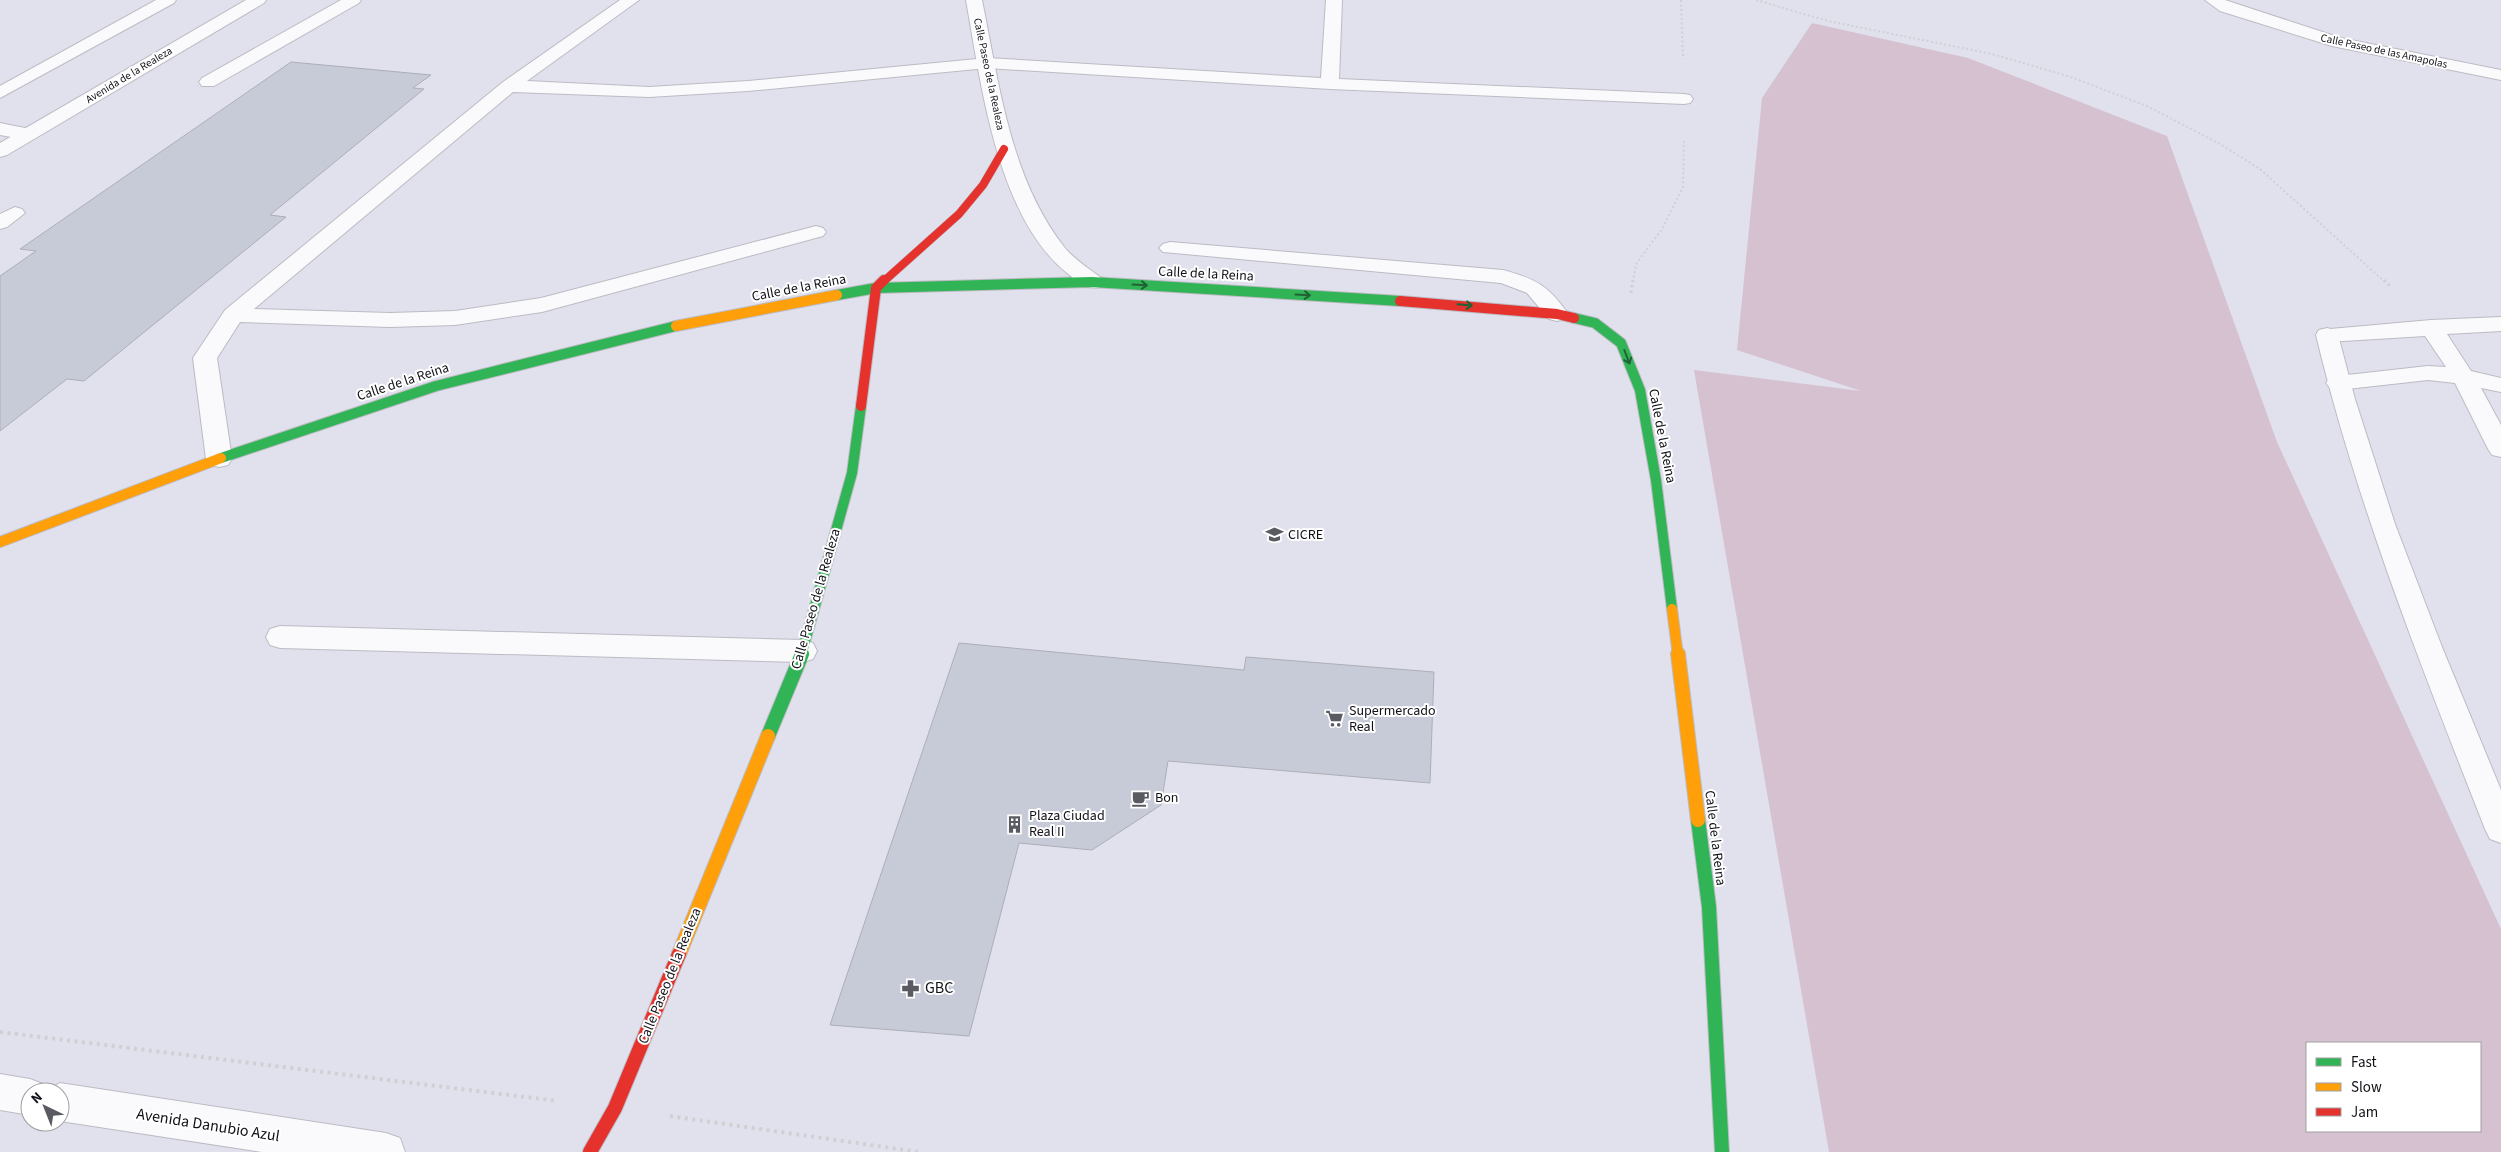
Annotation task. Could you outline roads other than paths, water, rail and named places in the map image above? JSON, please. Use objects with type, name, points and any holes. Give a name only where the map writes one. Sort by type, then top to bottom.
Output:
[{"type":"street","points":[[0,93],[168,0]]},
{"type":"street","name":"Avenida de la Realeza","points":[[0,151],[258,0]]},
{"type":"street","points":[[208,82],[353,0]]},
{"type":"street","points":[[219,459],[205,358],[232,315],[510,86],[631,0]]},
{"type":"street","name":"Calle Paseo de la Realeza","points":[[974,0],[1004,149],[1024,197],[1055,250],[1092,282]]},
{"type":"street","points":[[1330,84],[1334,0]]},
{"type":"street","name":"Calle Paseo de las Amapolas","points":[[2225,2],[2338,42],[2501,75]]},
{"type":"street","points":[[510,86],[649,92],[748,86],[987,63],[1330,84],[1684,99]]},
{"type":"street","points":[[0,129],[28,134]]},
{"type":"street","name":"Calle Paseo de la Realeza","points":[[590,1152],[615,1108],[804,651],[852,472],[876,288],[959,214],[984,185],[1004,149]]},
{"type":"street","points":[[232,315],[390,320],[455,318],[542,305],[816,232]]},
{"type":"street","points":[[1170,248],[1503,277],[1525,283],[1543,293],[1557,314]]},
{"type":"street","name":"Calle de la Reina","points":[[0,542],[219,459],[445,384],[650,331],[876,288],[1092,282],[1445,304],[1557,314],[1596,323],[1621,342],[1640,390],[1656,480],[1709,907],[1722,1152]]},
{"type":"street","points":[[2501,324],[2327,335],[2338,384],[2366,477],[2423,635],[2501,829]]},
{"type":"street","points":[[2431,327],[2463,376],[2501,449]]},
{"type":"street","points":[[2338,384],[2428,372],[2463,376],[2501,385]]},
{"type":"street","points":[[280,637],[804,651]]},
{"type":"street","points":[[0,1092],[20,1095]]},
{"type":"street","name":"Avenida Danubio Azul","points":[[70,1104],[386,1152]]},
{"type":"place","name":"CICRE","points":[[1274,535]]},
{"type":"place","name":"Supermercado Real","points":[[1335,719]]},
{"type":"place","name":"Bon","points":[[1141,798]]},
{"type":"place","name":"Plaza Ciudad Real II","points":[[1015,824]]},
{"type":"place","name":"GBC","points":[[911,988]]}]
